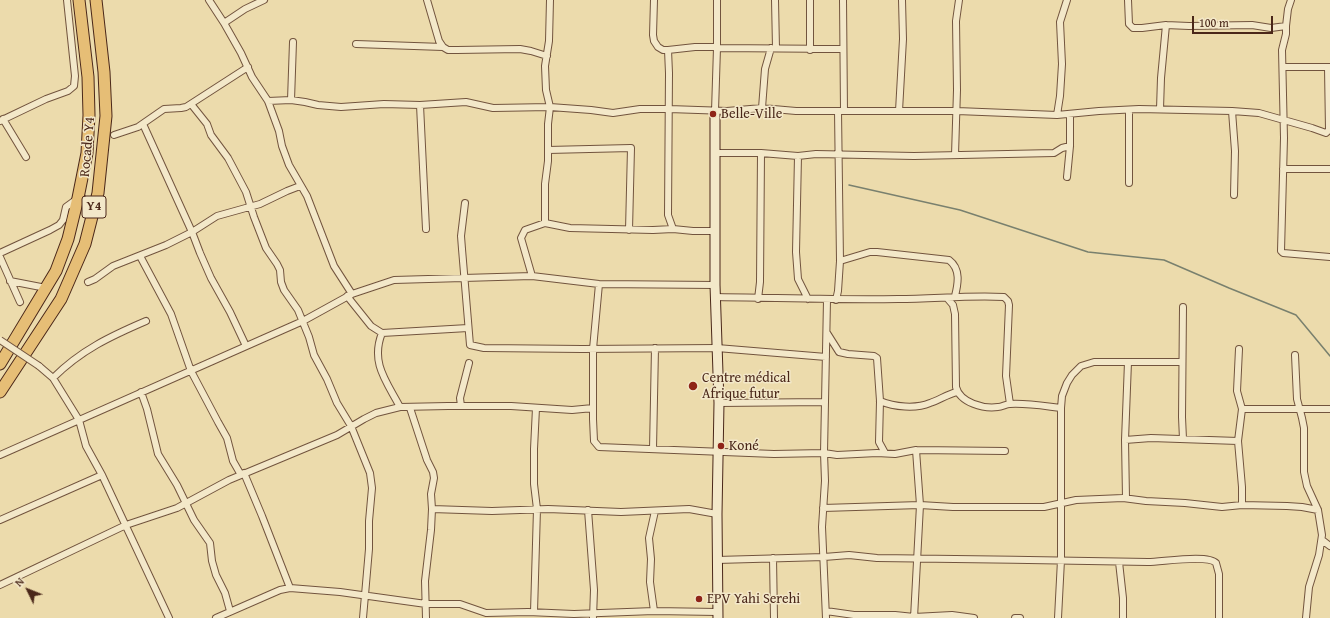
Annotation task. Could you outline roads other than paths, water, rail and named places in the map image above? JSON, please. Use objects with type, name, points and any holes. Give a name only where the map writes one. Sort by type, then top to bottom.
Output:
[{"type":"highway","name":"Rocade Y4","points":[[0,364],[56,271],[68,239],[78,198],[87,153],[89,115],[88,77],[79,0]]},
{"type":"highway","name":"Rocade Y4","points":[[0,392],[61,299],[85,244],[98,192],[106,116],[104,72],[96,0]]},
{"type":"street","points":[[26,157],[1,120],[46,99],[68,91],[74,86],[75,76],[67,0]]},
{"type":"street","points":[[209,0],[224,23],[252,77],[268,101],[279,131],[288,165],[307,196],[334,266],[350,295],[371,326],[382,333],[468,328]]},
{"type":"street","points":[[224,23],[245,9],[264,0]]},
{"type":"street","points":[[427,0],[442,47]]},
{"type":"street","points":[[545,223],[545,184],[550,108],[545,79],[549,41],[550,0]]},
{"type":"street","points":[[654,0],[654,41],[658,47],[663,50],[694,47],[810,50],[843,49]]},
{"type":"street","points":[[216,618],[280,590],[290,588],[340,592],[426,604],[460,604],[487,616],[534,612],[591,615],[654,611],[718,615],[717,514],[719,403],[715,285],[715,111],[717,0]]},
{"type":"street","points":[[762,108],[765,69],[774,48],[774,0]]},
{"type":"street","points":[[810,0],[810,50]]},
{"type":"street","points":[[836,300],[840,261],[838,154],[841,111],[843,0]]},
{"type":"street","points":[[899,111],[904,40],[902,0]]},
{"type":"street","points":[[955,155],[958,52],[956,21],[959,0]]},
{"type":"street","points":[[1057,115],[1062,64],[1060,22],[1067,0]]},
{"type":"street","points":[[1128,0],[1128,20],[1130,26],[1142,28],[1166,25],[1252,25],[1271,28],[1286,26]]},
{"type":"street","points":[[1291,0],[1288,9],[1286,34],[1282,50],[1284,120],[1282,252],[1330,257]]},
{"type":"street","points":[[1160,109],[1161,78],[1166,25]]},
{"type":"street","points":[[292,100],[293,42]]},
{"type":"street","points":[[356,44],[442,47],[448,50],[520,49],[547,56]]},
{"type":"street","points":[[668,50],[668,215],[673,230]]},
{"type":"street","points":[[114,135],[144,124],[164,109],[181,108],[191,104],[248,67]]},
{"type":"street","points":[[268,101],[292,100],[318,105],[341,107],[384,104],[420,105],[466,102],[493,108],[550,108],[591,110],[613,113],[640,109],[715,111],[762,108],[841,111],[957,111],[1057,115],[1099,111],[1160,109],[1232,111],[1259,113],[1326,133],[1329,130],[1329,68],[1283,68]]},
{"type":"street","points":[[191,104],[207,124],[211,135],[228,158],[246,192],[250,207],[266,248],[277,264],[284,290],[298,310],[314,355],[327,379],[337,404],[351,426],[370,473],[372,480],[363,618]]},
{"type":"street","points":[[420,105],[426,229]]},
{"type":"street","points":[[1129,110],[1129,183]]},
{"type":"street","points":[[1232,111],[1235,151],[1234,195]]},
{"type":"street","points":[[1067,177],[1070,146],[1070,114]]},
{"type":"street","points":[[144,124],[211,278],[230,312],[246,346]]},
{"type":"street","points":[[715,153],[761,152],[798,156],[838,154],[914,156],[1054,153],[1062,148],[1070,146]]},
{"type":"street","points":[[548,150],[631,148],[629,230]]},
{"type":"street","points":[[758,299],[760,282],[761,152]]},
{"type":"street","points":[[798,156],[796,252],[798,279],[808,299]]},
{"type":"street","points":[[1283,169],[1330,169]]},
{"type":"street","points":[[88,282],[95,279],[113,266],[166,245],[192,232],[217,216],[230,211],[260,204],[300,186]]},
{"type":"street","points":[[0,253],[59,225],[63,220],[66,207],[78,198]]},
{"type":"street","points":[[465,203],[461,236],[470,345],[484,348],[717,348],[826,357]]},
{"type":"street","points":[[532,276],[520,238],[525,230],[545,223],[570,228],[715,231]]},
{"type":"street","points":[[840,261],[870,252],[949,260],[957,269],[958,285],[955,296]]},
{"type":"street","points":[[140,256],[171,314],[191,370],[227,438],[233,461],[243,474],[262,516],[290,588]]},
{"type":"street","points":[[0,257],[20,302]]},
{"type":"street","points":[[0,455],[303,321],[350,295],[394,280],[532,276],[599,284],[715,285]]},
{"type":"street","points":[[10,281],[46,288]]},
{"type":"street","points":[[599,284],[593,349],[593,408],[594,441],[603,448],[774,454],[824,453],[844,455],[895,454],[916,450],[1005,452]]},
{"type":"street","points":[[716,297],[827,300],[947,298],[955,296],[1004,297],[1008,301],[1006,376],[1010,404]]},
{"type":"street","points":[[947,298],[953,306],[955,314],[955,381],[957,392],[963,398],[978,405],[999,407],[1010,404],[1061,408]]},
{"type":"street","points":[[826,618],[822,527],[825,481],[824,453],[827,300]]},
{"type":"street","points":[[1183,307],[1183,439]]},
{"type":"street","points":[[53,378],[63,368],[84,352],[110,336],[146,320]]},
{"type":"street","points":[[827,332],[839,352],[876,356],[880,401],[879,442],[885,453]]},
{"type":"street","points":[[382,333],[377,350],[379,364],[383,378],[400,407]]},
{"type":"street","points":[[0,340],[39,366],[53,378],[79,420],[86,446],[102,475],[169,618]]},
{"type":"street","points":[[653,449],[655,348]]},
{"type":"street","points":[[1239,348],[1237,391],[1242,409],[1238,441],[1242,505]]},
{"type":"street","points":[[1295,355],[1297,399],[1304,428],[1303,461],[1307,486],[1318,510],[1322,535],[1319,555],[1309,587],[1306,618]]},
{"type":"street","points":[[1058,618],[1061,560],[1061,408],[1062,396],[1067,383],[1077,369],[1094,362],[1182,362]]},
{"type":"street","points":[[1126,498],[1125,440],[1128,362]]},
{"type":"street","points":[[461,406],[460,398],[469,363]]},
{"type":"street","points":[[141,392],[147,409],[158,454],[177,485],[198,527],[210,543],[212,561],[216,575],[230,612]]},
{"type":"street","points":[[880,401],[892,405],[919,406],[928,404],[957,392]]},
{"type":"street","points":[[719,403],[825,402]]},
{"type":"street","points":[[0,585],[126,525],[162,514],[186,504],[209,490],[243,474],[337,435],[376,413],[400,407],[511,406],[572,410],[593,408]]},
{"type":"street","points":[[410,408],[434,478],[431,494],[431,530],[426,576],[426,618]]},
{"type":"street","points":[[534,612],[537,509],[534,466],[536,408]]},
{"type":"street","points":[[1242,409],[1330,409]]},
{"type":"street","points":[[1125,440],[1151,438],[1238,441]]},
{"type":"street","points":[[914,618],[920,505],[916,450]]},
{"type":"street","points":[[0,520],[102,475]]},
{"type":"street","points":[[823,508],[920,505],[953,507],[1044,507],[1076,500],[1126,498],[1222,507],[1242,505],[1302,507],[1318,510]]},
{"type":"street","points":[[432,509],[492,511],[537,509],[621,512],[689,510],[717,514]]},
{"type":"street","points":[[588,510],[594,590],[591,615]]},
{"type":"street","points":[[654,611],[650,582],[651,559],[649,538],[655,511]]},
{"type":"street","points":[[1322,540],[1330,546]]},
{"type":"street","points":[[717,560],[849,555],[877,558],[1119,562],[1209,559],[1214,561],[1219,574],[1219,618]]},
{"type":"street","points":[[773,558],[774,618]]},
{"type":"street","points":[[1119,562],[1123,598],[1123,618]]},
{"type":"street","points":[[826,611],[854,615],[894,615],[914,618],[952,615],[974,618]]},
{"type":"street","points":[[579,618],[591,615]]},
{"type":"street","points":[[1015,618],[1020,618]]},
{"type":"waterway","points":[[849,185],[960,210],[1088,252],[1164,260],[1296,315],[1330,356]]},
{"type":"place","name":"Belle-Ville","points":[[713,114]]},
{"type":"place","name":"Centre médical Afrique futur","points":[[693,386]]},
{"type":"place","name":"Koné","points":[[721,446]]},
{"type":"place","name":"EPV Yahi Serehi","points":[[699,599]]}]
